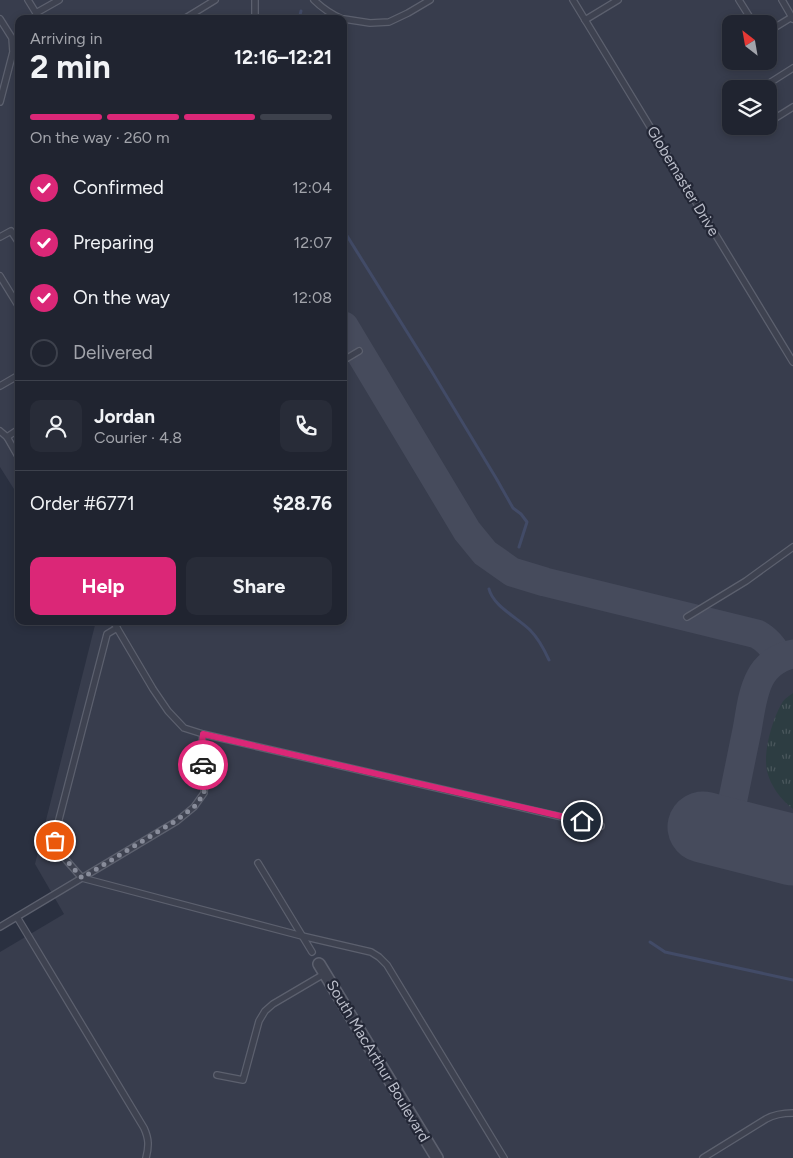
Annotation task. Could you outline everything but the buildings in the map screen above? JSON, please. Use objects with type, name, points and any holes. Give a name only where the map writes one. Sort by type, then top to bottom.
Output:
[{"type":"street","name":"South MacArthur Boulevard","points":[[322,969],[437,1158]]},
{"type":"lane","points":[[28,0],[36,14],[58,0]]},
{"type":"lane","points":[[191,15],[215,0]]},
{"type":"lane","points":[[255,0],[255,15]]},
{"type":"lane","points":[[314,0],[333,15]]},
{"type":"lane","points":[[347,20],[370,23],[389,22],[430,0]]},
{"type":"lane","name":"Globemaster Drive","points":[[573,0],[793,362]]},
{"type":"lane","points":[[585,20],[618,0]]},
{"type":"lane","points":[[739,0],[748,15]]},
{"type":"lane","points":[[778,26],[792,18],[782,0]]},
{"type":"lane","points":[[0,18],[12,38],[13,52],[0,102]]},
{"type":"lane","points":[[774,80],[793,68]]},
{"type":"lane","points":[[777,117],[793,107]]},
{"type":"lane","points":[[0,237],[11,231],[15,237]]},
{"type":"lane","points":[[0,276],[15,300]]},
{"type":"lane","points":[[347,358],[358,351]]},
{"type":"lane","points":[[0,386],[15,377]]},
{"type":"lane","points":[[0,431],[7,437],[15,451]]},
{"type":"lane","points":[[7,437],[15,432]]},
{"type":"lane","points":[[687,616],[757,574],[793,547]]},
{"type":"lane","points":[[115,625],[153,689],[184,728],[601,826]]},
{"type":"lane","points":[[117,628],[107,634],[57,827],[55,841],[60,853],[82,878],[302,936],[371,952],[379,957],[387,965],[504,1158]]},
{"type":"lane","points":[[0,927],[177,820],[194,807],[204,794],[205,776],[201,752],[203,734]]},
{"type":"lane","points":[[258,863],[312,952]]},
{"type":"lane","points":[[16,917],[144,1128],[148,1137],[146,1158]]},
{"type":"lane","points":[[217,1075],[243,1080],[259,1021],[265,1011],[322,969]]},
{"type":"lane","points":[[703,1158],[775,1114],[793,1114]]},
{"type":"shaded area","points":[[0,0],[793,0],[793,1158],[0,1158],[0,952],[64,914],[35,864],[95,625],[347,625],[347,15],[15,15],[15,491],[0,467]]},
{"type":"green space","points":[[793,693],[793,809],[780,797],[773,787],[768,776],[766,755],[769,736],[778,710],[783,702]]},
{"type":"waterway","points":[[300,15],[301,11]]},
{"type":"waterway","points":[[347,236],[432,372],[513,508],[527,522],[519,547]]},
{"type":"waterway","points":[[489,589],[495,601],[533,633],[549,660]]},
{"type":"waterway","points":[[650,942],[665,952],[793,980]]},
{"type":"taxiway","points":[[347,331],[467,531],[485,553],[512,572],[545,582],[757,634],[773,648],[780,658]]},
{"type":"taxiway","points":[[726,833],[757,684],[769,666],[778,659],[793,654]]},
{"type":"runway","points":[[703,827],[793,850]]},
{"type":"way so far","points":[[55,841],[60,853],[82,878],[177,820],[194,807],[204,794],[205,776],[203,765]]},
{"type":"route","points":[[203,765],[201,752],[203,734],[582,821]]}]
